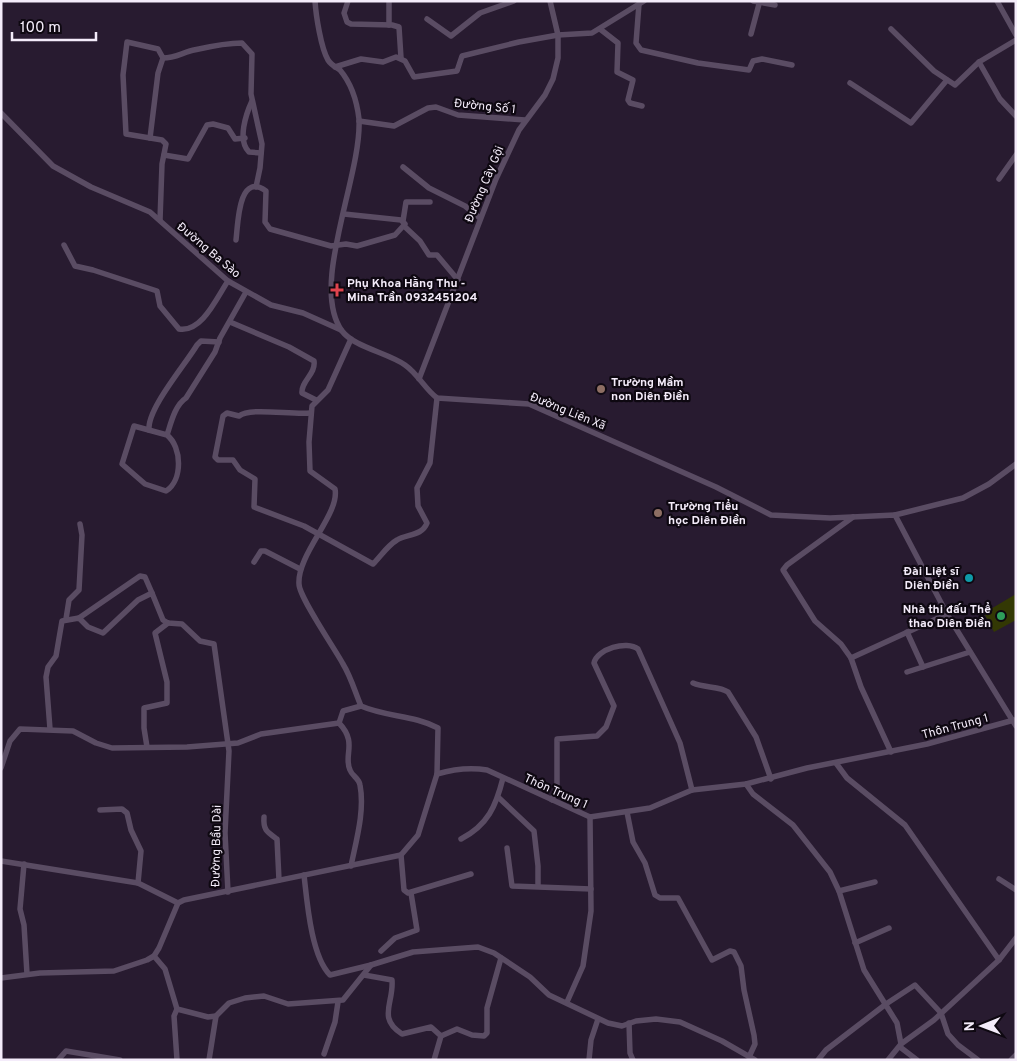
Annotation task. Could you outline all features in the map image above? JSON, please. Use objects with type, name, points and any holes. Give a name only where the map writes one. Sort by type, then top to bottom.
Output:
[{"type":"street","points":[[310,413],[281,414],[251,410],[244,411],[239,416],[227,413],[223,416],[214,457],[218,460],[233,460],[240,470],[255,479],[254,508],[304,526],[374,564],[396,541],[419,533],[425,528],[427,523],[418,506],[417,488],[430,463],[437,398],[405,365],[351,339],[342,330],[333,310],[331,298],[337,247],[358,156],[359,121],[352,90],[345,77],[327,57],[315,1]]},
{"type":"street","points":[[348,1],[344,13],[347,22],[350,24],[399,27],[401,58],[414,77],[430,76],[457,70],[462,56],[518,42],[558,35],[584,35],[600,29],[642,3]]},
{"type":"street","points":[[388,1],[389,25]]},
{"type":"street","points":[[427,19],[451,36],[480,13],[514,1]]},
{"type":"street","name":"Đường Cây Gội","points":[[420,379],[480,218],[513,143],[525,120],[544,96],[553,79],[558,58],[558,35],[550,1]]},
{"type":"street","points":[[997,1],[1016,35]]},
{"type":"street","points":[[751,34],[756,2],[775,5]]},
{"type":"street","points":[[642,3],[636,43],[641,50],[698,63],[749,70],[753,62],[762,58],[792,65]]},
{"type":"street","points":[[600,29],[618,43],[617,72],[633,80],[628,100],[630,103],[642,106]]},
{"type":"street","points":[[891,29],[910,49],[955,85],[979,62],[1016,40]]},
{"type":"street","points":[[150,138],[158,73],[163,58],[158,49],[128,42],[123,75],[125,130],[128,135],[164,141],[166,144],[162,164],[160,220]]},
{"type":"street","points":[[163,58],[179,56],[187,52],[225,43],[242,43],[252,54],[250,78],[252,100],[260,133],[262,153],[256,187]]},
{"type":"street","points":[[335,66],[360,60],[379,62],[396,57],[401,58]]},
{"type":"street","points":[[979,62],[1000,99],[1016,116]]},
{"type":"street","points":[[850,83],[911,123],[947,80]]},
{"type":"street","points":[[252,100],[242,125],[246,149],[249,152],[262,153]]},
{"type":"street","name":"Đường Số 1","points":[[359,121],[394,126],[422,110],[436,107],[458,115],[525,120]]},
{"type":"street","name":"Đường Ba Sào","points":[[1,113],[38,153],[68,176],[135,204],[160,220],[228,281],[271,305],[303,313],[342,330]]},
{"type":"street","points":[[164,155],[188,159],[207,125],[225,125],[235,139],[245,138]]},
{"type":"street","points":[[1000,179],[1016,155]]},
{"type":"street","points":[[403,167],[428,188],[465,206],[480,218]]},
{"type":"street","points":[[236,240],[242,196],[247,189],[256,187],[266,191],[265,222],[270,229],[337,247],[346,244],[357,246],[389,238],[404,223],[406,202],[430,202]]},
{"type":"street","points":[[344,214],[404,223],[420,241],[429,255],[439,258],[458,280]]},
{"type":"street","points":[[64,245],[75,266],[157,291],[160,306],[179,329],[188,329],[198,323],[228,281]]},
{"type":"street","points":[[167,435],[181,401],[190,392],[208,364],[246,292]]},
{"type":"street","points":[[230,322],[289,347],[314,361],[312,372],[302,389],[302,393],[316,400]]},
{"type":"street","points":[[351,339],[328,390],[316,400],[310,413],[310,471],[335,489],[336,494],[300,569],[299,586],[345,666],[361,706]]},
{"type":"street","points":[[149,430],[151,415],[163,392],[174,381],[200,341],[218,342]]},
{"type":"street","name":"Đường Liên Xã","points":[[437,398],[529,404],[716,487],[771,515],[852,517],[895,515],[963,498],[989,484],[1016,464]]},
{"type":"street","points":[[134,426],[149,430],[172,438],[179,459],[175,478],[166,491],[145,484],[122,464],[134,426]]},
{"type":"street","points":[[895,515],[947,614],[1015,722]]},
{"type":"street","points":[[852,517],[786,565],[783,570],[815,620],[841,644],[851,658],[861,687],[891,752]]},
{"type":"street","points":[[66,619],[69,600],[80,590],[82,535],[80,524]]},
{"type":"street","points":[[254,562],[261,551],[265,551],[300,569]]},
{"type":"street","points":[[50,729],[46,677],[48,667],[56,656],[62,621],[79,618],[140,576],[145,577],[163,620],[168,623],[155,633],[167,682],[167,703],[144,708],[144,728],[147,747]]},
{"type":"street","points":[[79,618],[88,627],[103,633],[138,600],[152,593]]},
{"type":"street","points":[[851,658],[947,614]]},
{"type":"street","name":"Đường Bầu Dài","points":[[168,623],[182,624],[194,637],[214,644],[216,648],[228,744],[226,833],[228,892],[195,897],[178,903]]},
{"type":"street","points":[[907,632],[923,667]]},
{"type":"street","points":[[552,800],[557,785],[557,739],[597,736],[606,727],[613,710],[612,702],[594,663],[595,658],[601,652],[630,645],[638,649],[676,731],[692,790]]},
{"type":"street","points":[[908,672],[970,652]]},
{"type":"street","points":[[693,684],[710,689],[724,689],[728,692],[756,737],[771,778]]},
{"type":"street","points":[[228,892],[401,855],[418,835],[437,774],[438,728],[425,721],[371,711],[361,706],[342,711],[338,723]]},
{"type":"street","name":"Thôn Trung 1","points":[[437,774],[473,768],[487,770],[590,817],[650,808],[692,790],[746,784],[807,768],[891,752],[1015,722]]},
{"type":"street","points":[[1,768],[10,741],[20,729],[73,731],[96,743],[112,748],[228,744],[244,741],[261,734],[338,723]]},
{"type":"street","points":[[338,723],[348,737],[349,770],[360,784],[359,827],[351,866]]},
{"type":"street","points":[[836,763],[847,778],[905,825],[999,960]]},
{"type":"street","points":[[462,839],[476,830],[479,824],[486,821],[498,797],[503,778]]},
{"type":"street","points":[[746,784],[753,794],[797,830],[830,872],[839,891],[867,977],[886,1004],[900,1029],[900,1046]]},
{"type":"street","points":[[498,797],[534,831],[538,886]]},
{"type":"street","points":[[100,810],[122,810],[127,813],[131,830],[141,851],[138,883]]},
{"type":"street","points":[[304,875],[314,938],[328,974],[332,975],[371,966],[413,952],[443,948],[478,947],[488,949],[530,977],[545,992],[598,1019],[613,1025],[656,1019],[680,1022],[732,1046],[752,1058],[755,1044],[754,1034],[741,966],[735,953],[730,951],[712,960],[702,945],[678,898],[660,898],[655,895],[645,863],[633,842],[627,812]]},
{"type":"street","points":[[264,817],[263,825],[266,831],[277,839],[279,880]]},
{"type":"street","points":[[567,1002],[583,966],[591,911],[590,817]]},
{"type":"street","points":[[507,848],[512,886],[591,889]]},
{"type":"street","points":[[401,855],[404,890],[411,893],[471,874]]},
{"type":"street","points":[[1,861],[138,883],[178,903],[154,956],[114,971],[27,974],[1,978]]},
{"type":"street","points":[[24,864],[20,909],[24,925],[27,974]]},
{"type":"street","points":[[999,878],[1016,890]]},
{"type":"street","points":[[839,891],[875,882]]},
{"type":"street","points":[[381,951],[395,938],[417,930],[411,893]]},
{"type":"street","points":[[855,943],[889,928]]},
{"type":"street","points":[[888,1060],[900,1046],[941,1014],[999,960],[1016,938]]},
{"type":"street","points":[[154,956],[165,969],[177,1009],[174,1016],[177,1060]]},
{"type":"street","points":[[441,1036],[457,1029],[474,1036],[486,1034],[487,1008],[501,958]]},
{"type":"street","points":[[209,1060],[216,1016],[229,1003],[264,996],[288,1004],[338,1002],[351,993],[371,966]]},
{"type":"street","points":[[364,974],[392,980],[388,1021],[394,1028],[406,1034],[431,1027],[441,1036]]},
{"type":"street","points":[[818,1060],[826,1050],[886,1004],[915,985],[941,1014],[948,1034],[958,1045],[978,1060]]},
{"type":"street","points":[[324,1054],[335,1022],[338,1002]]},
{"type":"street","points":[[177,1009],[208,1017],[216,1016]]},
{"type":"street","points":[[589,1060],[591,1040],[598,1019]]},
{"type":"street","points":[[629,1024],[630,1053],[633,1060]]},
{"type":"street","points":[[434,1060],[441,1036]]},
{"type":"street","points":[[900,1046],[917,1060]]},
{"type":"street","points":[[58,1060],[63,1052],[70,1052],[120,1060]]},
{"type":"street","points":[[1011,1060],[1016,1055]]},
{"type":"green space","name":"Nhà thi đấu Thể thao Diên Điền","points":[[1016,594],[1016,620],[994,632],[984,613]]},
{"type":"place","name":"Phụ Khoa Hằng Thu - Mina Trần 0932451204","points":[[337,290]]},
{"type":"place","name":"Trường Mầm non Diên Điền","points":[[601,389]]},
{"type":"place","name":"Trường Tiểu học Diên Điền","points":[[658,513]]},
{"type":"place","name":"Đài Liệt sĩ Diên Điền","points":[[969,578]]},
{"type":"place","name":"Nhà thi đấu Thể thao Diên Điền","points":[[1001,616]]}]
